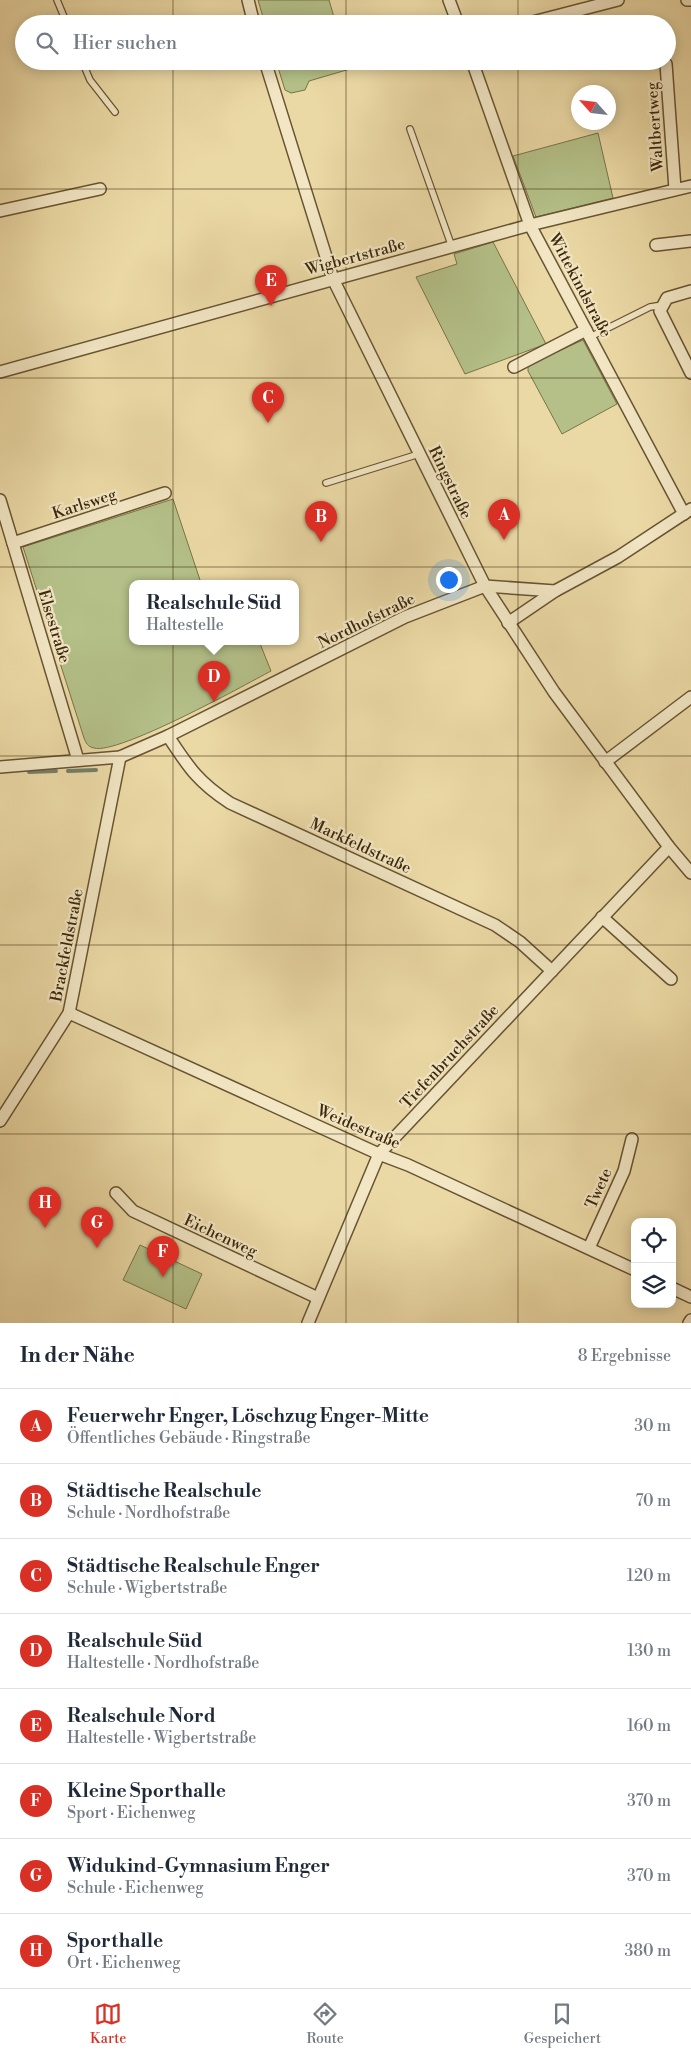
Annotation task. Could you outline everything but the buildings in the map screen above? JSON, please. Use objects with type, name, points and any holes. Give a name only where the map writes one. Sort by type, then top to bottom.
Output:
[{"type":"street","points":[[248,0],[252,15]]},
{"type":"street","points":[[449,0],[455,15]]},
{"type":"street","points":[[560,15],[618,0]]},
{"type":"street","name":"Ringstraße","points":[[268,70],[333,279],[485,586],[508,623],[605,762],[691,873]]},
{"type":"street","name":"Wittekindstraße","points":[[475,70],[530,225],[687,512]]},
{"type":"street","name":"Waltbertweg","points":[[666,70],[675,189]]},
{"type":"street","name":"Wigbertstraße","points":[[0,372],[530,225],[691,186]]},
{"type":"street","points":[[0,211],[100,189]]},
{"type":"street","points":[[656,245],[691,241]]},
{"type":"street","points":[[691,291],[667,298],[660,310],[662,318],[688,360],[691,373]]},
{"type":"street","points":[[514,367],[588,334]]},
{"type":"street","name":"Karlsweg","points":[[13,543],[165,493]]},
{"type":"street","name":"Elsestraße","points":[[0,500],[78,760]]},
{"type":"street","points":[[508,623],[555,591],[618,557],[687,512]]},
{"type":"street","name":"Nordhofstraße","points":[[0,767],[120,757],[168,736],[405,617],[485,586],[555,591]]},
{"type":"street","points":[[605,762],[691,697]]},
{"type":"street","name":"Markfeldstraße","points":[[168,736],[195,776],[230,803],[495,925],[520,942],[552,971]]},
{"type":"street","name":"Brackfeldstraße","points":[[0,1121],[69,1013],[120,757]]},
{"type":"street","name":"Tiefenbruchstraße","points":[[308,1323],[379,1154],[669,847]]},
{"type":"street","points":[[602,917],[671,979]]},
{"type":"street","name":"Weidestraße","points":[[69,1013],[379,1154],[408,1165],[631,1268]]},
{"type":"street","name":"Twete","points":[[589,1248],[624,1171],[632,1139]]},
{"type":"street","name":"Eichenweg","points":[[116,1194],[133,1211],[318,1298]]},
{"type":"street","points":[[676,1290],[691,1297]]},
{"type":"lane","points":[[57,0],[63,15]]},
{"type":"lane","points":[[86,70],[90,80],[115,112]]},
{"type":"lane","points":[[410,129],[452,247]]},
{"type":"lane","points":[[588,334],[650,307],[663,305]]},
{"type":"lane","points":[[326,483],[419,454]]},
{"type":"green space","points":[[258,0],[329,0],[333,15],[262,15]]},
{"type":"green space","points":[[279,70],[347,70],[309,81],[305,90],[291,93],[285,90]]},
{"type":"green space","points":[[598,133],[613,198],[536,217],[513,156]]},
{"type":"green space","points":[[493,242],[546,344],[465,374],[416,277],[457,264],[454,254]]},
{"type":"green space","points":[[583,340],[617,404],[562,434],[528,371],[528,365]]},
{"type":"green space","points":[[173,499],[200,580],[129,580],[129,645],[261,645],[271,671],[153,731],[107,747],[92,747],[84,738],[23,547]]},
{"type":"green space","points":[[140,1245],[202,1274],[186,1309],[123,1280]]},
{"type":"waterway","points":[[68,771],[96,770]]},
{"type":"waterway","points":[[29,772],[56,771]]},
{"type":"place","name":"Realschule Nord","points":[[271,306]]},
{"type":"place","name":"Städtische Realschule Enger","points":[[268,423]]},
{"type":"place","name":"Feuerwehr Enger, Löschzug Enger-Mitte","points":[[504,540]]},
{"type":"place","name":"Städtische Realschule","points":[[321,542]]},
{"type":"place","name":"Realschule Süd","points":[[214,702]]},
{"type":"place","name":"Sporthalle","points":[[45,1228]]},
{"type":"place","name":"Widukind-Gymnasium Enger","points":[[97,1248]]},
{"type":"place","name":"Kleine Sporthalle","points":[[163,1277]]}]
